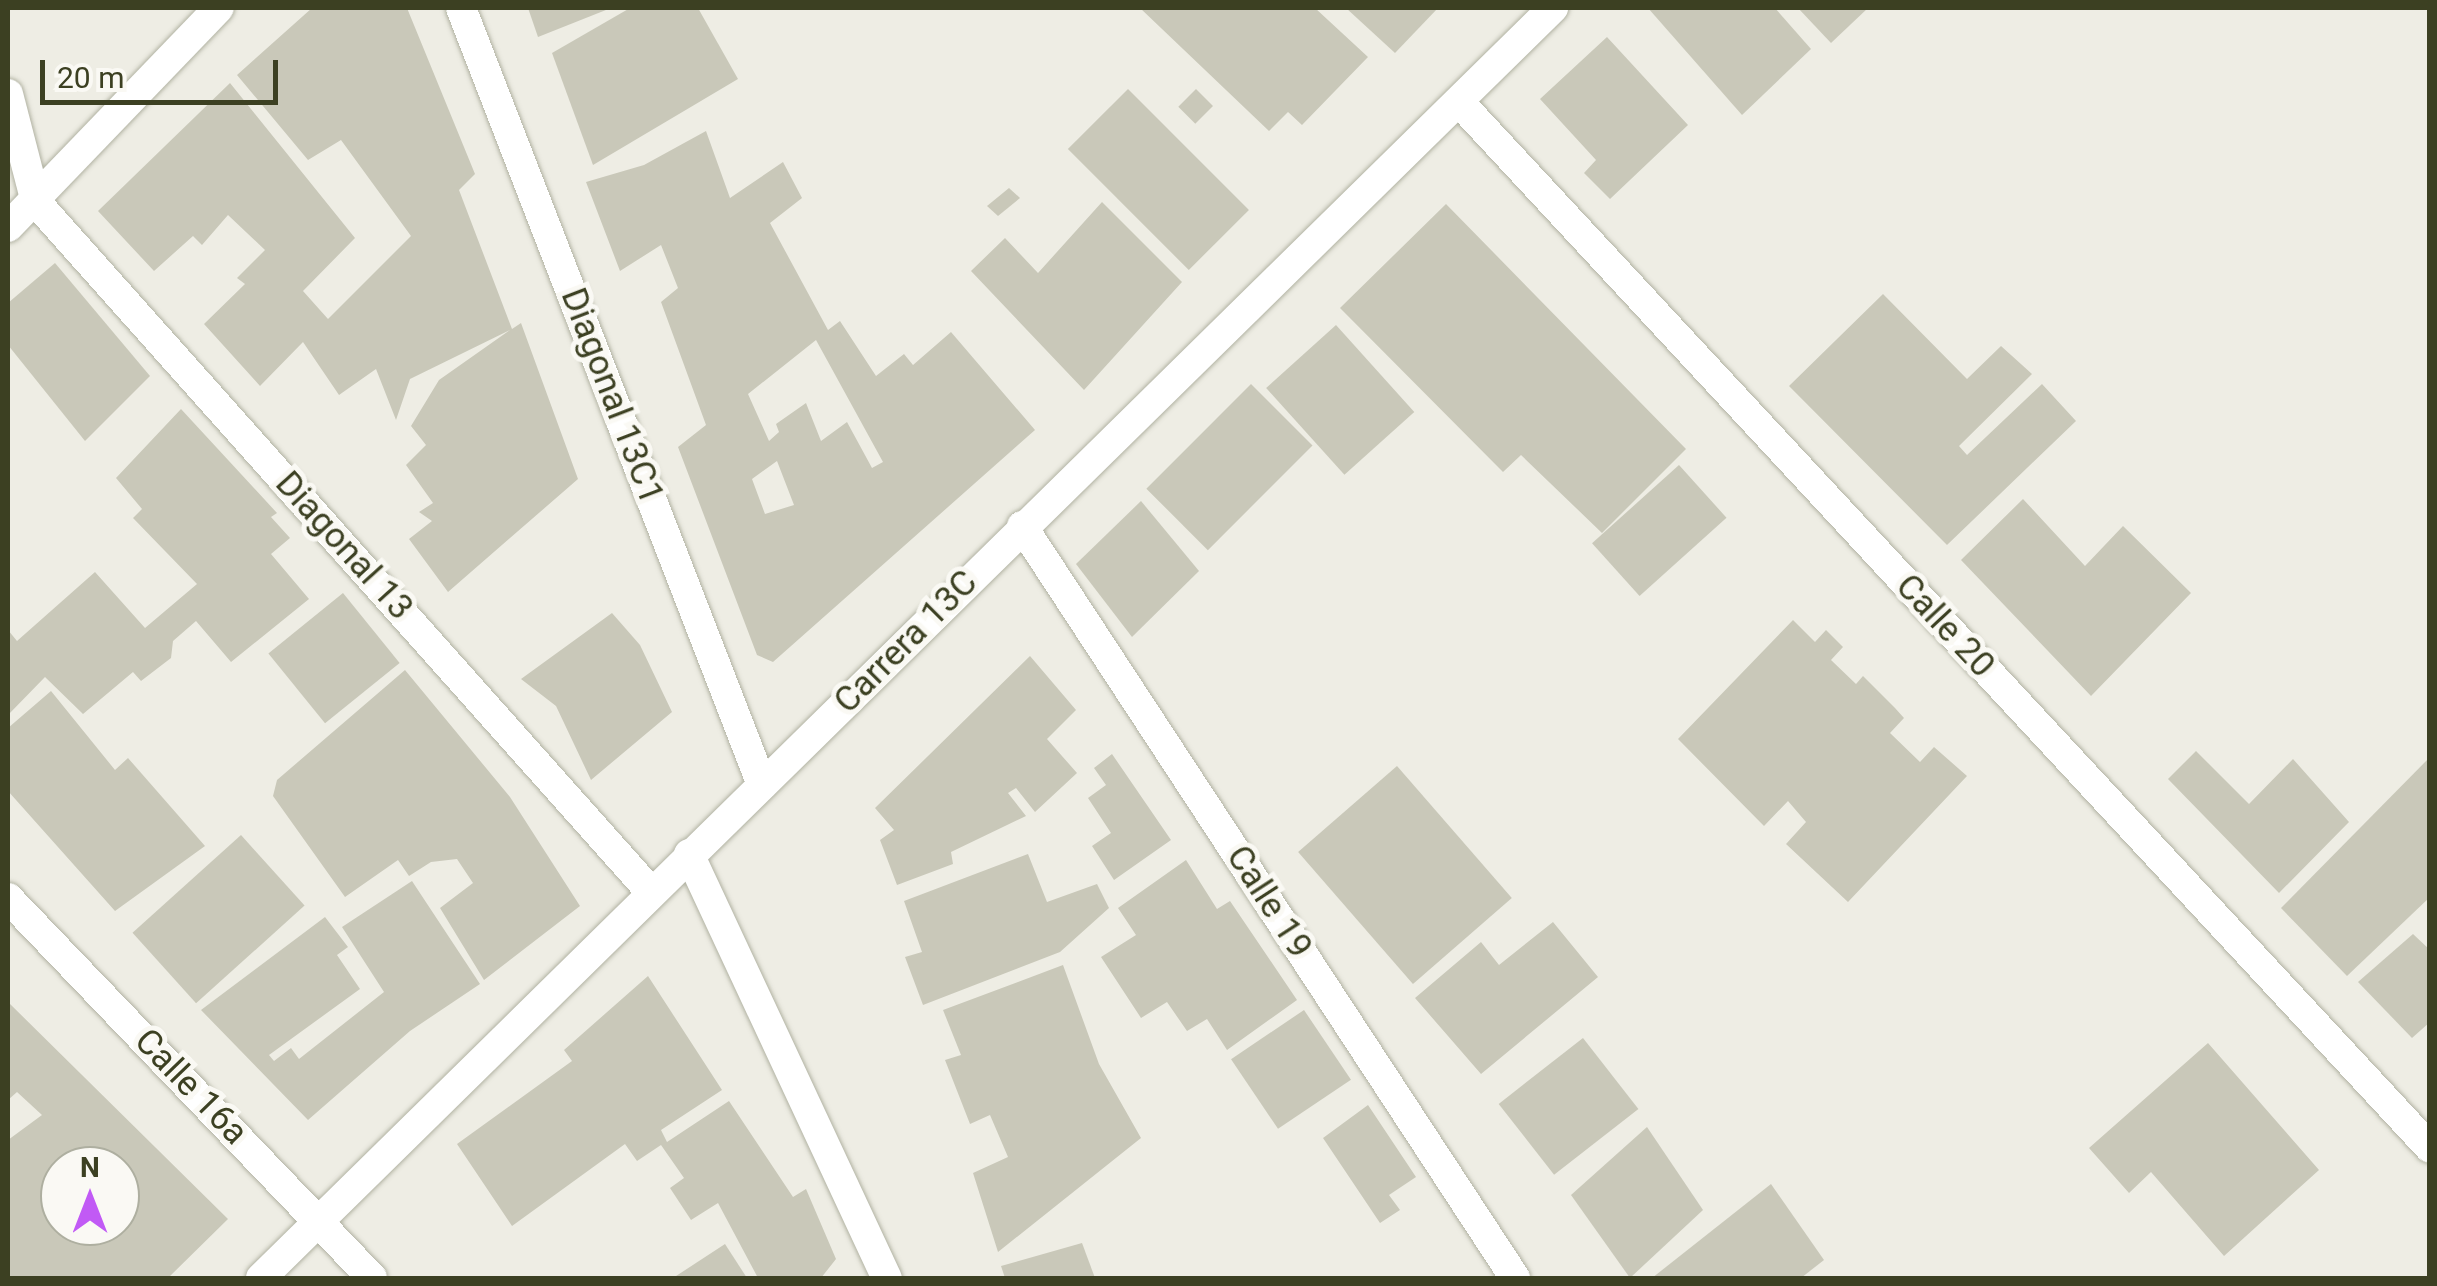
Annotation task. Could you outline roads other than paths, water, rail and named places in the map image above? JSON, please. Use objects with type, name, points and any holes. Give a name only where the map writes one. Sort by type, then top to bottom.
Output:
[{"type":"street","points":[[8,227],[219,8]]},
{"type":"street","name":"Diagonal 13C1","points":[[461,8],[762,785]]},
{"type":"street","name":"Carrera 13C","points":[[261,1278],[1022,526],[1461,104],[1553,8]]},
{"type":"street","points":[[8,94],[36,202]]},
{"type":"street","name":"Calle 20","points":[[1461,104],[2430,1148]]},
{"type":"street","name":"Diagonal 13","points":[[36,202],[652,892]]},
{"type":"street","name":"Calle 19","points":[[1022,526],[1515,1278]]},
{"type":"street","points":[[689,854],[887,1278]]},
{"type":"street","name":"Calle 16a","points":[[8,898],[321,1220],[372,1278]]}]
